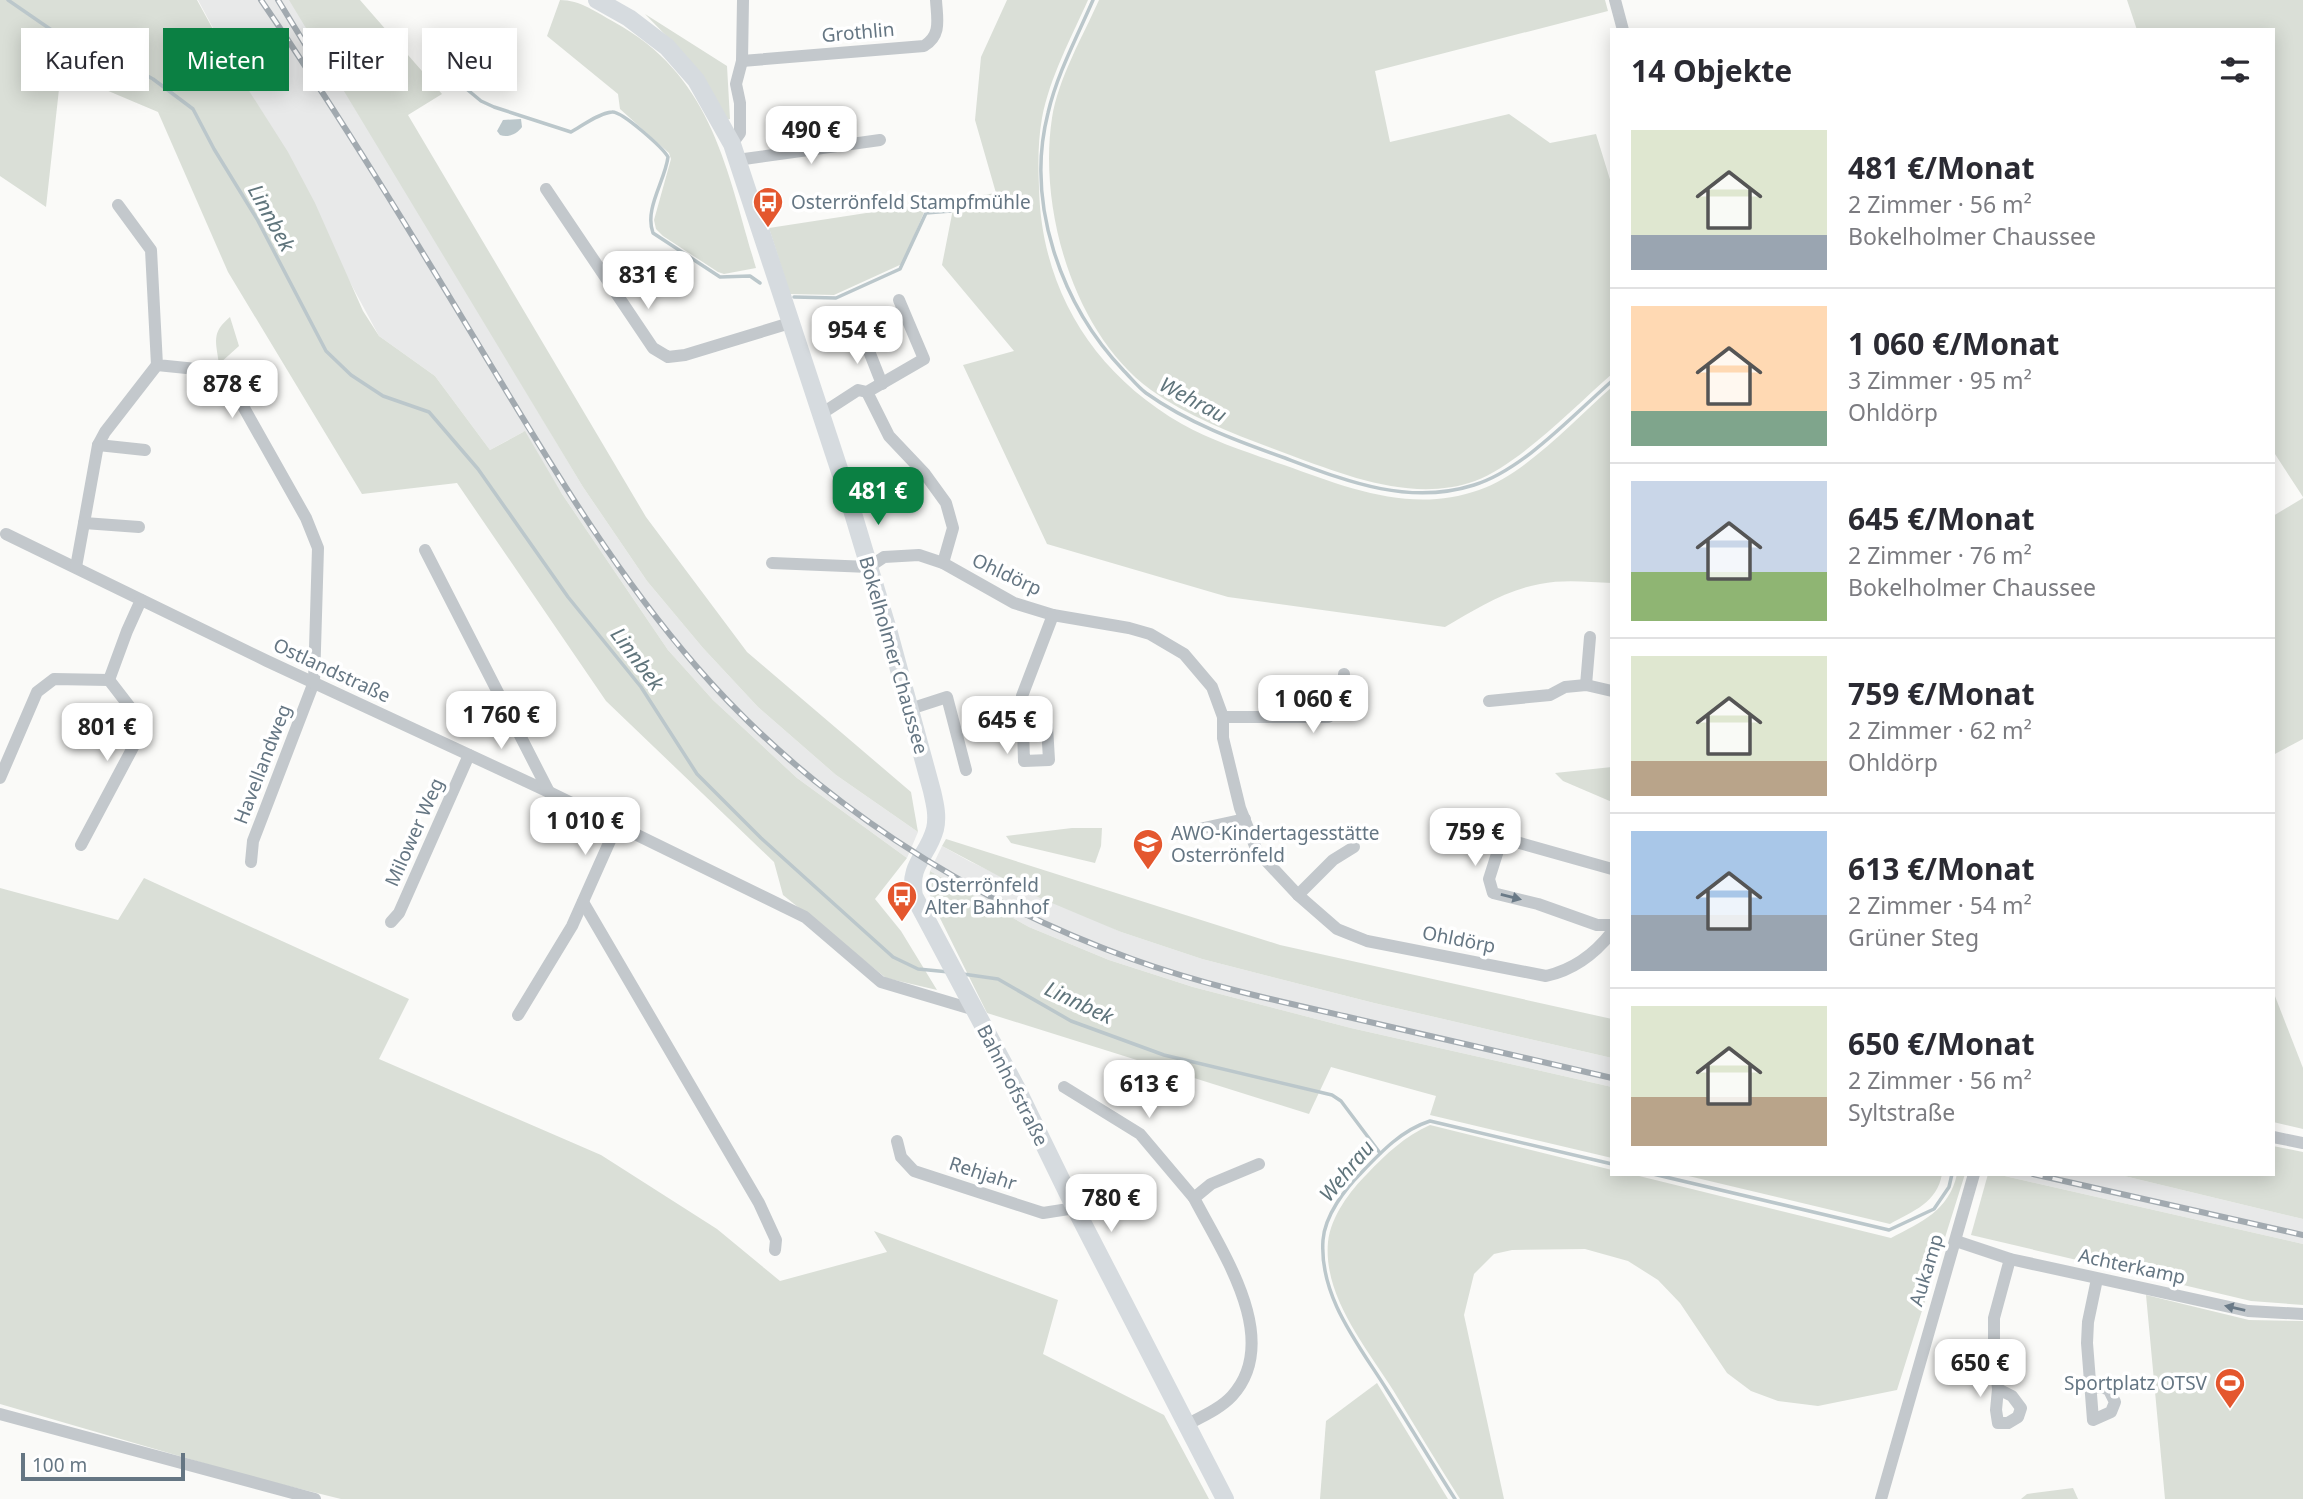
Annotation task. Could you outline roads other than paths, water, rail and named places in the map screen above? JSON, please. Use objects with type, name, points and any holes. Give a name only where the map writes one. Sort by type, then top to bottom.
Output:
[{"type":"main road","name":"Bokelholmer Chaussee","points":[[597,0],[649,32],[676,57],[696,80],[710,103],[736,158],[869,567],[910,709],[937,816],[935,832],[914,869],[914,896]]},
{"type":"main road","name":"Bahnhofstraße","points":[[914,896],[1017,1089],[1075,1208],[1225,1499]]},
{"type":"street","points":[[743,0],[742,61],[736,84],[740,103],[740,133],[736,158],[880,140]]},
{"type":"street","name":"Grothlin","points":[[742,61],[924,46],[933,40],[937,33],[936,0]]},
{"type":"street","points":[[1615,0],[1622,28]]},
{"type":"street","points":[[546,190],[653,348],[668,357],[685,355],[790,323]]},
{"type":"street","points":[[76,567],[98,445],[157,365],[151,250],[118,205]]},
{"type":"street","points":[[821,414],[858,390],[867,392],[924,359],[900,300]]},
{"type":"street","points":[[863,336],[882,384]]},
{"type":"street","name":"Havellandweg","points":[[157,365],[216,371],[239,399],[306,517],[318,548],[314,682],[253,841],[251,862]]},
{"type":"street","name":"Ohldörp","points":[[867,392],[889,436],[925,474],[946,503],[953,528],[943,563]]},
{"type":"street","points":[[98,445],[145,450]]},
{"type":"street","points":[[84,523],[139,527]]},
{"type":"street","name":"Ostlandstraße","points":[[6,534],[618,825],[805,917],[881,982],[975,1010]]},
{"type":"street","points":[[425,550],[549,792]]},
{"type":"street","name":"Ohldörp","points":[[869,567],[884,557],[919,555],[943,563],[1014,603],[1053,615],[1150,634],[1184,654],[1212,687],[1223,717],[1223,738],[1245,819],[1257,851],[1298,895],[1337,929],[1367,941],[1546,976],[1565,972],[1599,948],[1610,934]]},
{"type":"street","points":[[772,563],[869,567]]},
{"type":"street","points":[[109,680],[141,600]]},
{"type":"street","points":[[1021,726],[1022,696],[1053,615]]},
{"type":"street","points":[[1586,685],[1590,637]]},
{"type":"street","points":[[1223,717],[1328,717],[1342,706],[1344,674]]},
{"type":"street","points":[[0,778],[37,692],[54,679],[109,680]]},
{"type":"street","points":[[81,845],[139,736],[136,715],[109,680]]},
{"type":"street","points":[[1489,701],[1550,695],[1566,687],[1586,685],[1610,691]]},
{"type":"street","points":[[910,709],[947,697],[966,770]]},
{"type":"street","name":"Milower Weg","points":[[391,922],[399,913],[469,755]]},
{"type":"street","points":[[1176,834],[1245,819]]},
{"type":"street","points":[[518,1014],[572,926],[618,825]]},
{"type":"street","points":[[1610,868],[1502,838],[1489,879],[1493,893],[1538,904],[1597,925],[1610,925]]},
{"type":"street","points":[[1298,895],[1333,860],[1354,847]]},
{"type":"street","points":[[583,902],[759,1203],[775,1245]]},
{"type":"street","points":[[1064,1087],[1140,1134],[1194,1198],[1238,1285],[1251,1329],[1249,1366],[1239,1387],[1229,1399],[1186,1425]]},
{"type":"street","points":[[2275,1137],[2303,1143]]},
{"type":"street","name":"Rehjahr","points":[[897,1141],[901,1157],[914,1171],[1043,1213],[1075,1208]]},
{"type":"street","points":[[1194,1198],[1211,1184],[1259,1164]]},
{"type":"street","name":"Aukamp","points":[[1881,1499],[1973,1176]]},
{"type":"street","name":"Achterkamp","points":[[1956,1241],[2010,1259],[2248,1311],[2303,1314]]},
{"type":"street","points":[[1998,1389],[1994,1318],[2010,1259]]},
{"type":"street","points":[[2090,1388],[2087,1332],[2098,1279]]},
{"type":"street","points":[[0,1414],[315,1499]]},
{"type":"waterway","name":"Linnbek","points":[[8,0],[53,31],[103,51],[153,79],[193,109],[257,219],[326,351],[351,375],[383,396],[429,412],[478,469],[568,597],[641,687],[697,774],[761,838],[893,957],[918,969],[949,972]]},
{"type":"waterway","name":"Wehrau","points":[[1093,0],[1062,70],[1048,113],[1042,147],[1041,182],[1045,217],[1066,284],[1082,316],[1102,345],[1146,393],[1213,430],[1331,475],[1378,488],[1425,493],[1474,485],[1511,467],[1547,440],[1610,383]]},
{"type":"waterway","points":[[469,91],[494,107],[571,132],[607,113],[617,113],[624,117],[668,157],[651,214],[653,233],[720,277],[750,276],[760,283]]},
{"type":"waterway","points":[[794,297],[836,298],[900,269],[926,213],[951,211]]},
{"type":"waterway","name":"Linnbek","points":[[963,974],[998,979],[1071,1021],[1164,1055],[1332,1095],[1341,1101],[1380,1153]]},
{"type":"waterway","name":"Wehrau","points":[[1455,1499],[1353,1338],[1334,1301],[1323,1261],[1323,1240],[1332,1212],[1349,1186],[1385,1149],[1410,1130],[1430,1121],[1610,1164]]},
{"type":"waterway","name":"Wehrau","points":[[1661,1176],[1889,1230],[1934,1209],[1949,1187],[1952,1176]]},
{"type":"railway","points":[[261,0],[378,180],[562,481],[639,595],[696,666],[741,714],[790,760],[841,802],[952,875],[1011,907],[1132,959],[1264,998],[1610,1078]]},
{"type":"railway","points":[[278,0],[303,41]]},
{"type":"railway","points":[[2042,1176],[2303,1235]]},
{"type":"place","name":"Osterrönfeld Stampfmühle","points":[[768,229]]},
{"type":"place","name":"AWO-Kindertagesstätte Osterrönfeld","points":[[1148,871]]},
{"type":"place","name":"Osterrönfeld Alter Bahnhof","points":[[902,923]]},
{"type":"place","name":"Sportplatz OTSV","points":[[2230,1410]]}]
